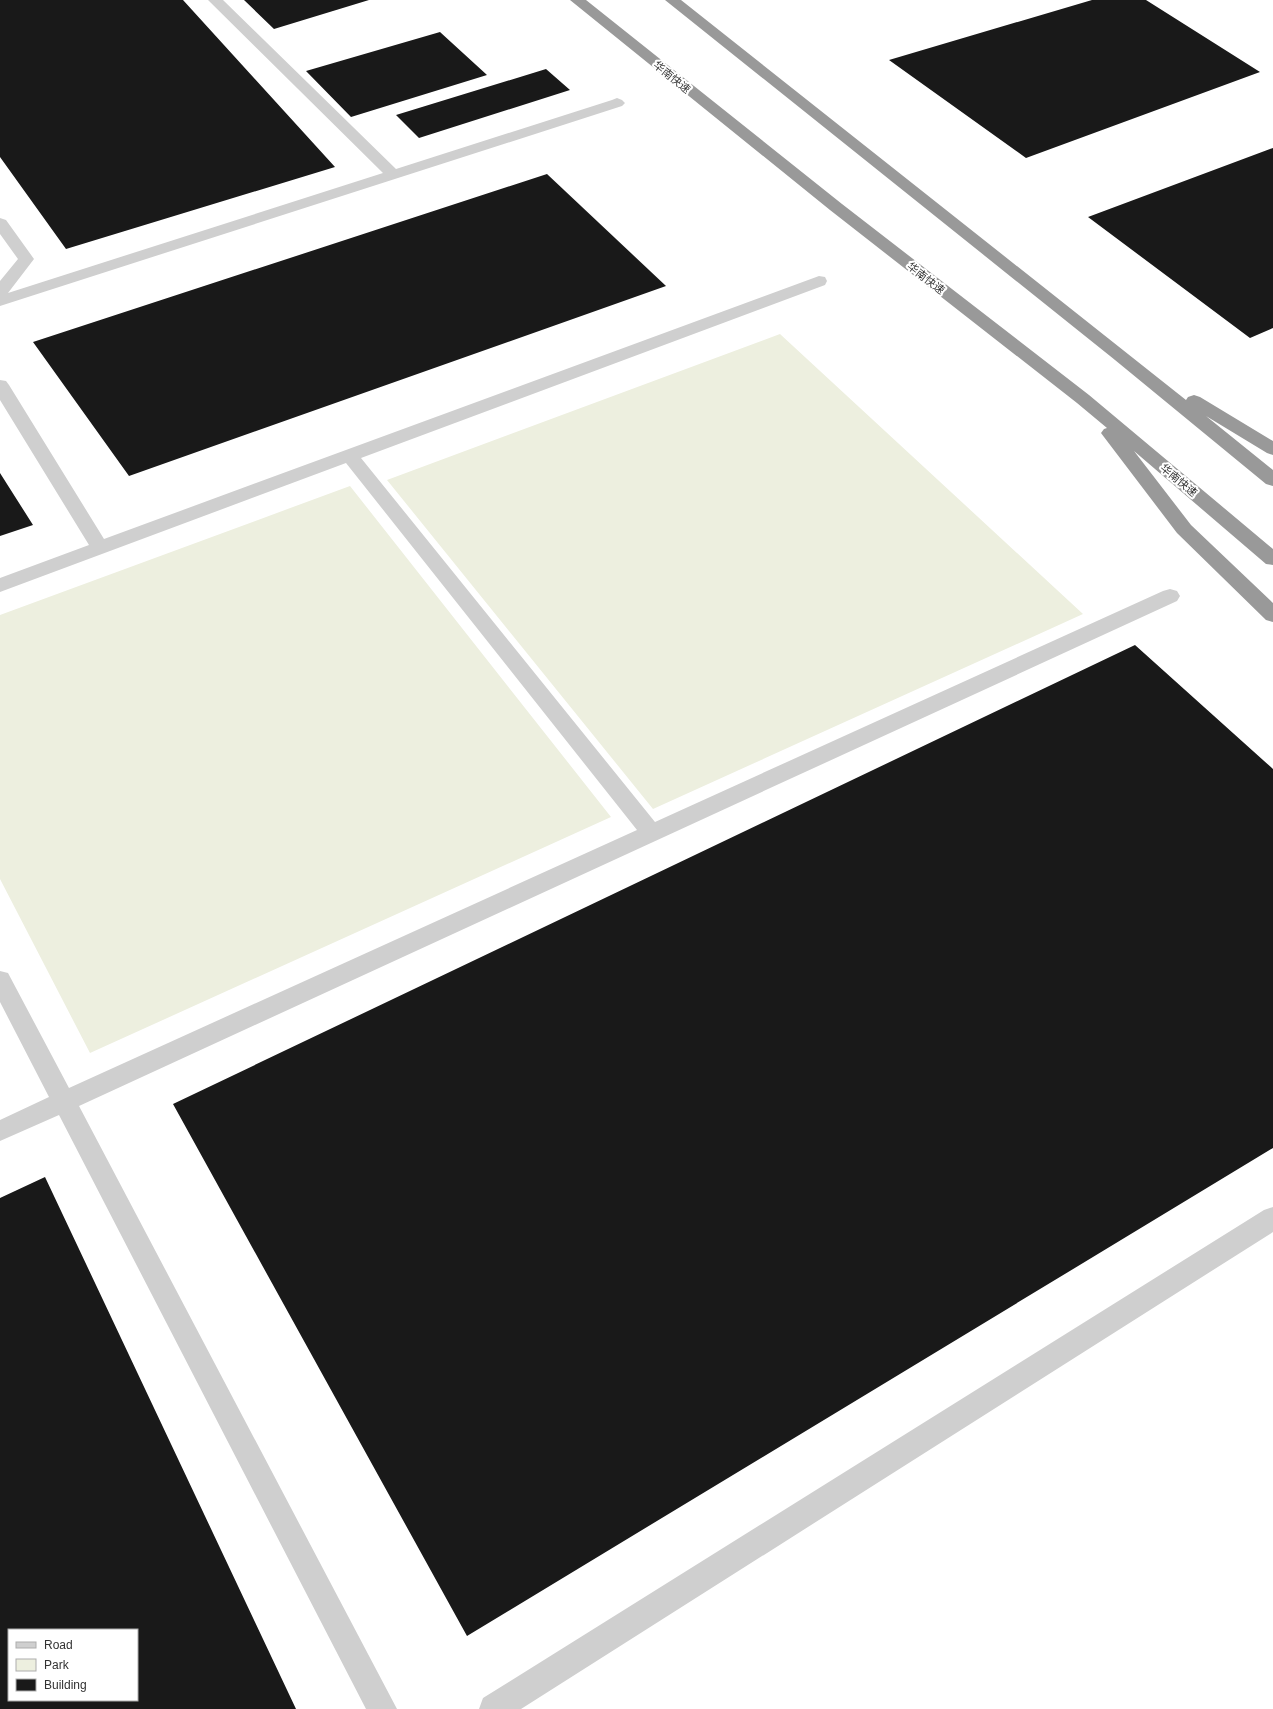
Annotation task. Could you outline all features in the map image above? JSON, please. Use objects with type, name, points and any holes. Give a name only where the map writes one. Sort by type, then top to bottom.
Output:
[{"type":"highway","name":"华南快速","points":[[576,0],[836,207],[1083,399],[1273,559]]},
{"type":"highway","points":[[672,0],[1121,356],[1273,480]]},
{"type":"highway","points":[[1121,356],[1273,449]]},
{"type":"highway","points":[[1083,399],[1184,529],[1273,615]]},
{"type":"lane","points":[[214,0],[394,175]]},
{"type":"lane","points":[[0,301],[617,103]]},
{"type":"lane","points":[[0,223],[26,259],[0,292]]},
{"type":"lane","points":[[0,585],[819,282]]},
{"type":"lane","points":[[0,386],[100,548]]},
{"type":"lane","points":[[350,456],[651,832]]},
{"type":"lane","points":[[0,1131],[651,832],[1170,596]]},
{"type":"lane","points":[[0,980],[382,1709]]},
{"type":"lane","points":[[494,1709],[1273,1218]]},
{"type":"green space","points":[[780,334],[1083,614],[653,809],[387,480]]},
{"type":"green space","points":[[350,486],[611,817],[90,1053],[0,879],[0,615]]},
{"type":"building","points":[[0,0],[183,0],[335,167],[66,249],[0,157]]},
{"type":"building","points":[[244,0],[369,0],[274,29]]},
{"type":"building","points":[[1092,0],[1146,0],[1260,72],[1026,158],[889,60]]},
{"type":"building","points":[[440,32],[487,75],[351,117],[306,71]]},
{"type":"building","points":[[546,69],[570,90],[419,138],[396,115]]},
{"type":"building","points":[[1273,148],[1273,328],[1250,338],[1088,217]]},
{"type":"building","points":[[547,174],[666,286],[129,476],[33,342]]},
{"type":"building","points":[[0,473],[33,525],[0,536]]},
{"type":"building","points":[[1135,645],[1273,769],[1273,1148],[467,1636],[173,1104]]},
{"type":"building","points":[[45,1177],[296,1709],[0,1709],[0,1198]]}]
